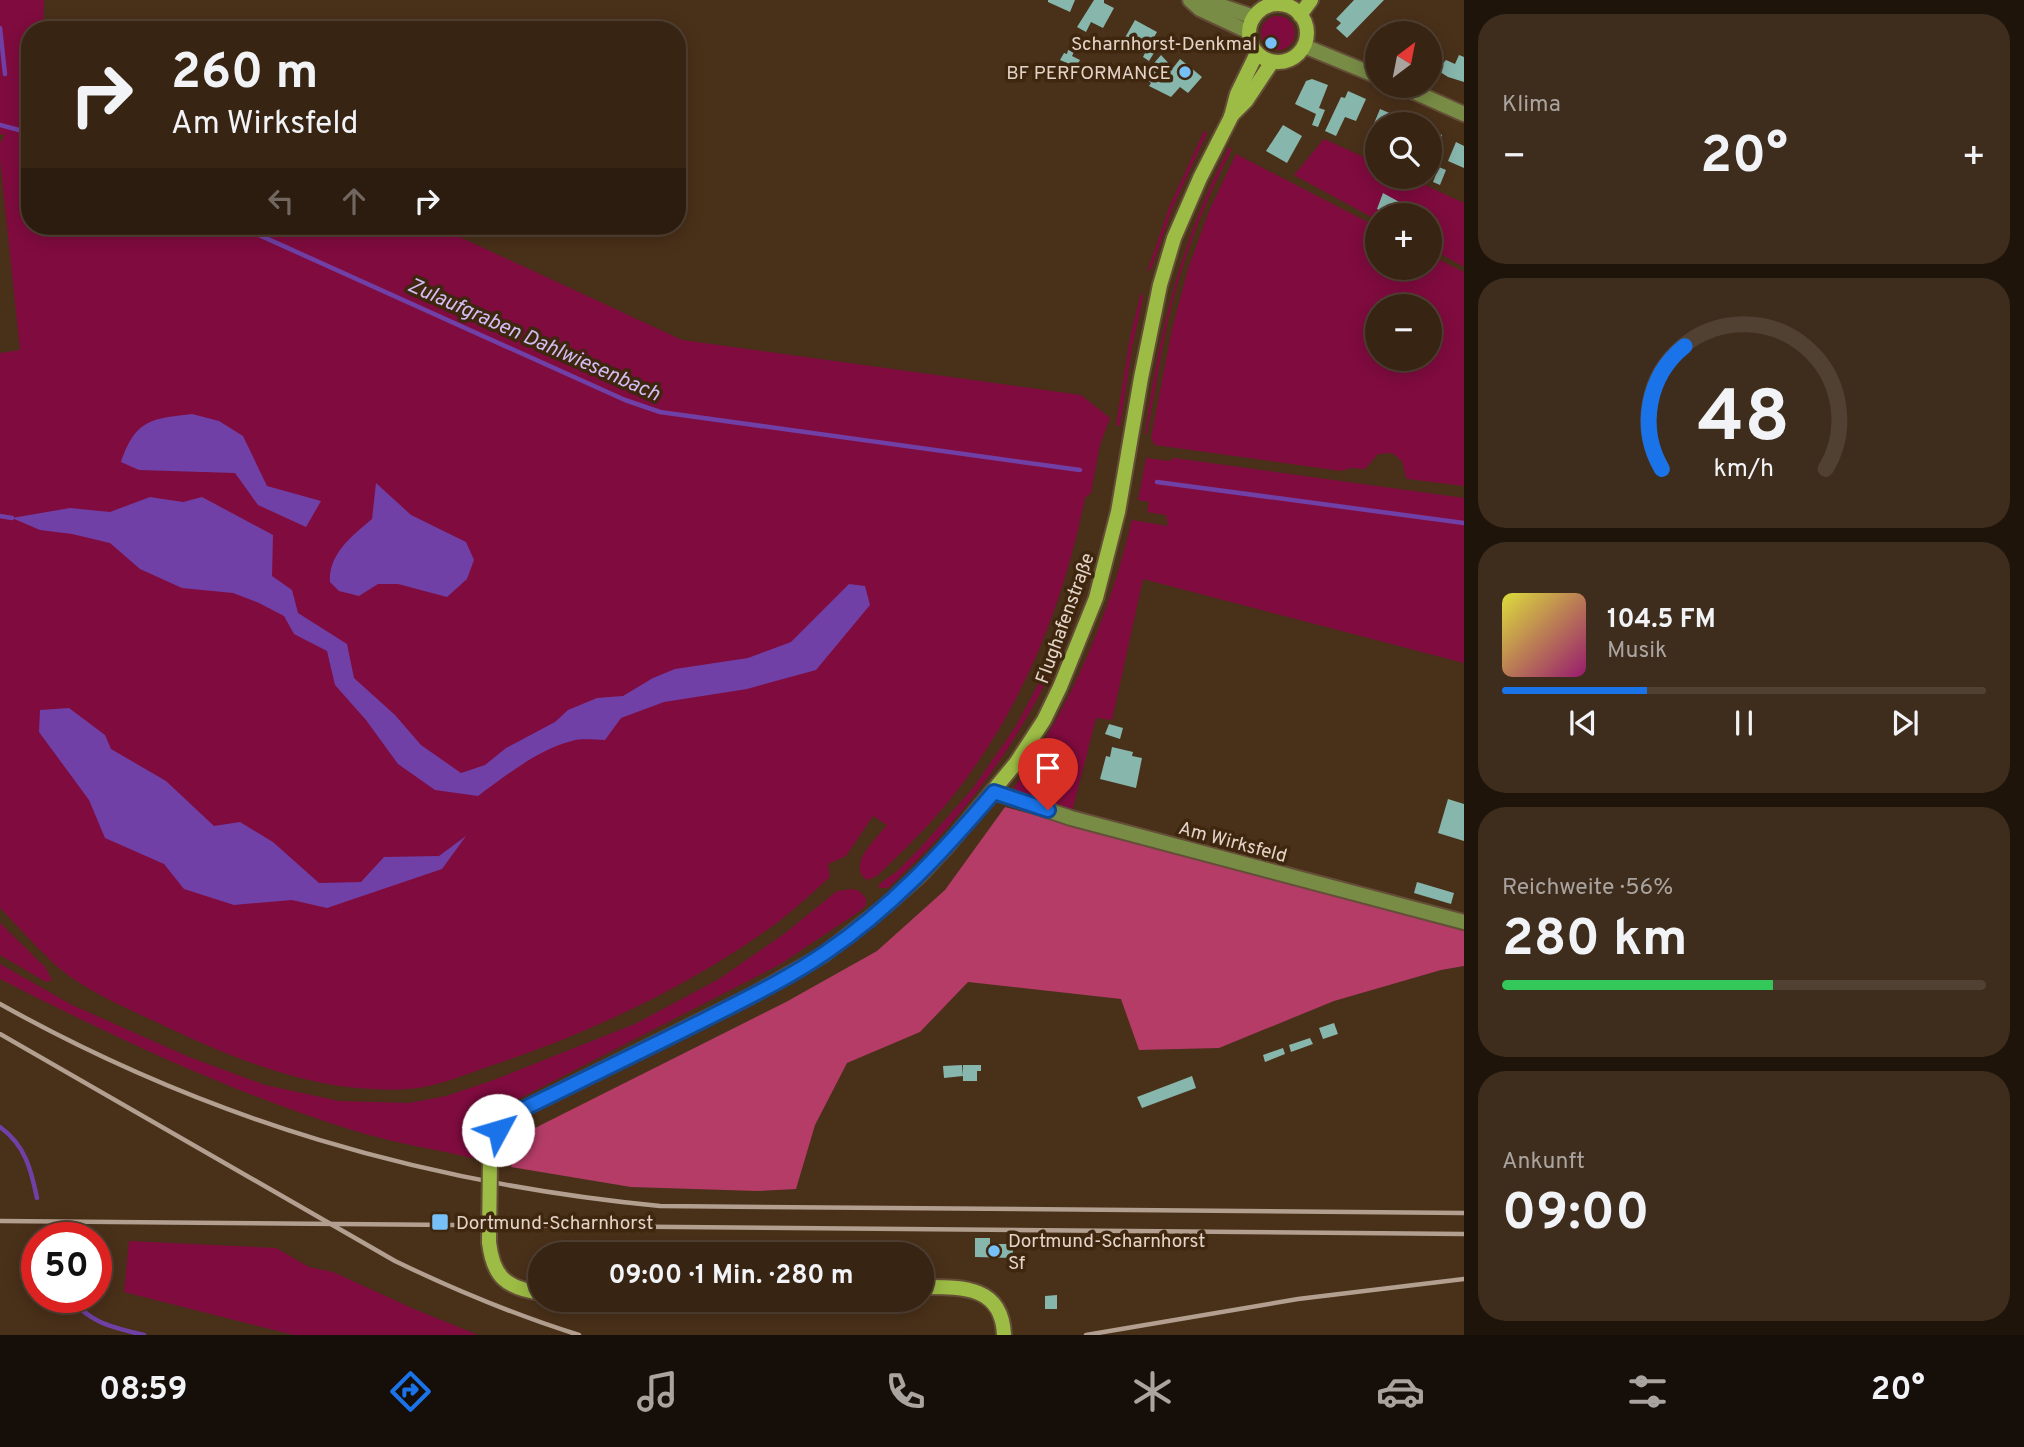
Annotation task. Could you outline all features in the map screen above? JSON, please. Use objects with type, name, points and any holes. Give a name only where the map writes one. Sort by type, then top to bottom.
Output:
[{"type":"main road","points":[[1300,15],[1311,0]]},
{"type":"main road","points":[[1290,3],[1300,15],[1307,33],[1304,46],[1289,60],[1272,62],[1251,46],[1249,32],[1254,17],[1267,7],[1290,3]]},
{"type":"main road","name":"Flughafenstraße","points":[[528,1290],[513,1286],[499,1276],[491,1263],[490,1161],[492,1143],[498,1130],[517,1112],[751,996],[823,955],[854,932],[919,876],[949,844],[994,792],[1044,720],[1076,653],[1096,598],[1116,522],[1147,343],[1174,238],[1257,53]]},
{"type":"main road","name":"Flughafenstraße","points":[[1230,117],[1246,101],[1272,62]]},
{"type":"main road","points":[[934,1287],[963,1287],[985,1295],[999,1313],[1004,1325],[1004,1335]]},
{"type":"street","points":[[1192,1],[1204,0],[1254,17]]},
{"type":"street","points":[[1192,1],[1200,9],[1249,32]]},
{"type":"street","points":[[1304,46],[1365,71]]},
{"type":"street","points":[[1428,98],[1464,114]]},
{"type":"street","name":"Am Wirksfeld","points":[[994,792],[1071,818],[1464,922]]},
{"type":"shaded area","points":[[0,0],[44,0],[43,21],[21,21],[21,235],[455,235],[682,340],[1081,395],[1110,418],[1100,445],[1091,493],[1085,498],[1062,587],[1047,630],[1009,712],[959,788],[930,823],[877,876],[867,880],[861,874],[860,867],[865,852],[887,825],[873,816],[846,856],[828,864],[830,877],[778,922],[712,966],[643,1004],[570,1037],[431,1086],[376,1089],[343,1086],[279,1072],[186,1036],[93,991],[54,963],[0,908],[0,353],[20,350],[0,159],[0,143],[5,135],[0,134]]},
{"type":"shaded area","points":[[1278,16],[1290,21],[1295,33],[1290,45],[1278,50],[1266,45],[1261,33],[1266,21]]},
{"type":"shaded area","points":[[1204,131],[1207,133],[1173,207],[1152,267],[1147,272],[1170,205]]},
{"type":"shaded area","points":[[1324,139],[1365,158],[1365,189],[1433,189],[1464,203],[1464,267],[1442,255],[1442,203],[1365,203],[1365,213],[1294,175]]},
{"type":"shaded area","points":[[1229,147],[1232,149],[1200,218],[1183,266],[1164,340],[1145,434],[1157,359],[1174,287],[1198,217]]},
{"type":"shaded area","points":[[1236,154],[1365,221],[1365,280],[1442,280],[1442,261],[1464,272],[1464,486],[1408,479],[1402,461],[1392,453],[1378,454],[1365,469],[1351,468],[1341,471],[1155,445],[1151,438],[1172,329],[1188,269],[1209,211]]},
{"type":"shaded area","points":[[1141,292],[1143,298],[1120,426],[1116,425],[1130,338]]},
{"type":"shaded area","points":[[192,414],[219,421],[243,436],[267,486],[321,501],[306,527],[258,505],[235,473],[139,470],[121,462],[139,429],[155,420]]},
{"type":"shaded area","points":[[1146,458],[1169,461],[1174,458],[1464,498],[1464,663],[1143,579],[1112,720],[1096,718],[1072,812],[1019,796],[1014,787],[1053,725],[1100,626],[1132,520],[1168,526],[1166,515],[1147,512],[1149,502],[1138,500]]},
{"type":"shaded area","points":[[376,483],[411,515],[466,542],[474,560],[467,579],[447,597],[398,584],[378,584],[359,596],[339,591],[330,582],[330,572],[337,554],[372,519]]},
{"type":"shaded area","points":[[150,497],[183,502],[202,497],[273,535],[272,576],[292,590],[298,613],[347,644],[354,678],[395,715],[421,745],[461,773],[485,765],[506,748],[555,722],[568,710],[597,698],[623,696],[653,678],[675,669],[748,658],[791,642],[849,584],[865,586],[870,605],[816,670],[747,689],[664,702],[621,718],[605,740],[576,740],[547,750],[478,796],[435,790],[398,764],[366,720],[335,685],[327,651],[294,634],[284,616],[233,593],[182,588],[140,569],[110,543],[40,530],[12,518],[70,508],[110,512]]},
{"type":"shaded area","points":[[1086,575],[1088,578],[1073,622],[1054,665],[1009,746],[982,785],[922,855],[888,888],[879,888],[879,884],[896,872],[921,847],[973,788],[1016,726],[1049,664]]},
{"type":"shaded area","points":[[69,708],[105,735],[111,749],[166,781],[214,826],[240,822],[273,842],[319,883],[361,882],[384,857],[439,856],[466,836],[442,869],[327,908],[292,900],[234,905],[184,889],[164,864],[105,838],[89,800],[39,732],[40,710]]},
{"type":"shaded area","points":[[1005,807],[1464,931],[1464,966],[1441,970],[1334,1001],[1219,1048],[1139,1050],[1121,999],[968,982],[920,1032],[847,1063],[815,1125],[796,1189],[757,1191],[631,1187],[511,1167],[523,1134],[786,1002],[877,951],[945,890]]},
{"type":"shaded area","points":[[853,889],[866,898],[866,905],[779,965],[505,1106],[485,1127],[477,1159],[367,1135],[262,1099],[129,1042],[0,979],[0,964],[72,1005],[189,1057],[265,1085],[339,1101],[409,1103],[446,1096],[491,1081],[635,1024],[719,979],[784,934],[837,891]]},
{"type":"shaded area","points":[[0,923],[45,967],[52,980],[46,982],[0,955]]},
{"type":"shaded area","points":[[129,1241],[276,1248],[309,1267],[333,1272],[478,1335],[294,1335],[124,1292]]},
{"type":"building","points":[[1048,0],[1075,0],[1070,12]]},
{"type":"building","points":[[1094,0],[1104,0],[1104,3],[1114,8],[1103,28],[1091,22],[1086,32],[1077,27]]},
{"type":"building","points":[[1354,0],[1384,0],[1347,38],[1336,28],[1341,23],[1336,19]]},
{"type":"building","points":[[1135,20],[1157,32],[1150,44],[1157,48],[1149,61],[1143,57],[1145,53],[1123,41]]},
{"type":"building","points":[[1068,50],[1074,52],[1072,56],[1080,60],[1076,67],[1060,60]]},
{"type":"building","points":[[1161,55],[1173,68],[1180,59],[1202,77],[1188,93],[1180,87],[1171,97],[1149,86],[1151,83],[1143,76]]},
{"type":"building","points":[[1459,55],[1464,57],[1464,82],[1442,73],[1442,64],[1446,60],[1455,64]]},
{"type":"building","points":[[1312,79],[1328,85],[1319,108],[1325,110],[1318,127],[1312,125],[1316,114],[1295,104],[1306,81]]},
{"type":"building","points":[[1348,91],[1366,99],[1356,121],[1345,117],[1336,136],[1325,131],[1341,97],[1345,98]]},
{"type":"building","points":[[1283,125],[1302,136],[1287,163],[1266,151]]},
{"type":"building","points":[[1456,142],[1464,146],[1464,168],[1448,161]]},
{"type":"building","points":[[1383,193],[1401,203],[1379,203]]},
{"type":"building","points":[[1109,724],[1123,728],[1120,739],[1105,734]]},
{"type":"building","points":[[1112,747],[1133,752],[1132,756],[1142,758],[1136,788],[1100,779],[1106,756],[1110,757]]},
{"type":"building","points":[[1448,799],[1464,804],[1464,841],[1438,833]]},
{"type":"building","points":[[1417,882],[1454,893],[1451,904],[1414,893]]},
{"type":"building","points":[[1334,1023],[1338,1034],[1323,1039],[1319,1028]]},
{"type":"building","points":[[1310,1038],[1313,1044],[1291,1052],[1289,1045]]},
{"type":"building","points":[[1283,1048],[1285,1054],[1265,1062],[1263,1055]]},
{"type":"building","points":[[962,1065],[963,1076],[944,1078],[943,1066]]},
{"type":"building","points":[[963,1065],[981,1065],[981,1071],[977,1071],[977,1081],[963,1081]]},
{"type":"building","points":[[1192,1076],[1196,1088],[1142,1108],[1137,1097]]},
{"type":"building","name":"Dortmund-Scharnhorst Sf","points":[[975,1238],[990,1238],[990,1244],[1013,1244],[1013,1258],[975,1257]]},
{"type":"building","points":[[1057,1295],[1057,1309],[1045,1309],[1045,1296]]},
{"type":"waterway","points":[[0,28],[5,74]]},
{"type":"waterway","name":"Zulaufgraben Dahlwiesenbach","points":[[0,125],[21,131]]},
{"type":"waterway","name":"Zulaufgraben Dahlwiesenbach","points":[[259,235],[625,400],[660,412],[1080,470]]},
{"type":"waterway","name":"Zulaufgraben Dahlwiesenbach","points":[[1157,482],[1464,523]]},
{"type":"waterway","points":[[0,516],[12,518]]},
{"type":"waterway","points":[[0,1127],[9,1134],[26,1158],[37,1198]]},
{"type":"waterway","points":[[86,1313],[112,1327],[144,1335]]},
{"type":"railway","points":[[0,1004],[78,1045],[238,1113],[319,1140],[402,1163],[486,1181],[572,1195],[660,1206],[1464,1213]]},
{"type":"railway","points":[[0,1034],[395,1261],[486,1301],[579,1335]]},
{"type":"railway","points":[[0,1221],[1464,1234]]},
{"type":"railway","points":[[1086,1335],[1298,1299],[1464,1279]]},
{"type":"place","name":"Scharnhorst-Denkmal","points":[[1271,43]]},
{"type":"place","name":"BF PERFORMANCE","points":[[1185,72]]},
{"type":"place","name":"Dortmund-Scharnhorst","points":[[440,1222]]},
{"type":"place","name":"Dortmund-Scharnhorst Sf","points":[[994,1251]]},
{"type":"route","points":[[498,1130],[517,1112],[751,996],[823,955],[869,920],[919,876],[994,792],[1048,810]]}]
